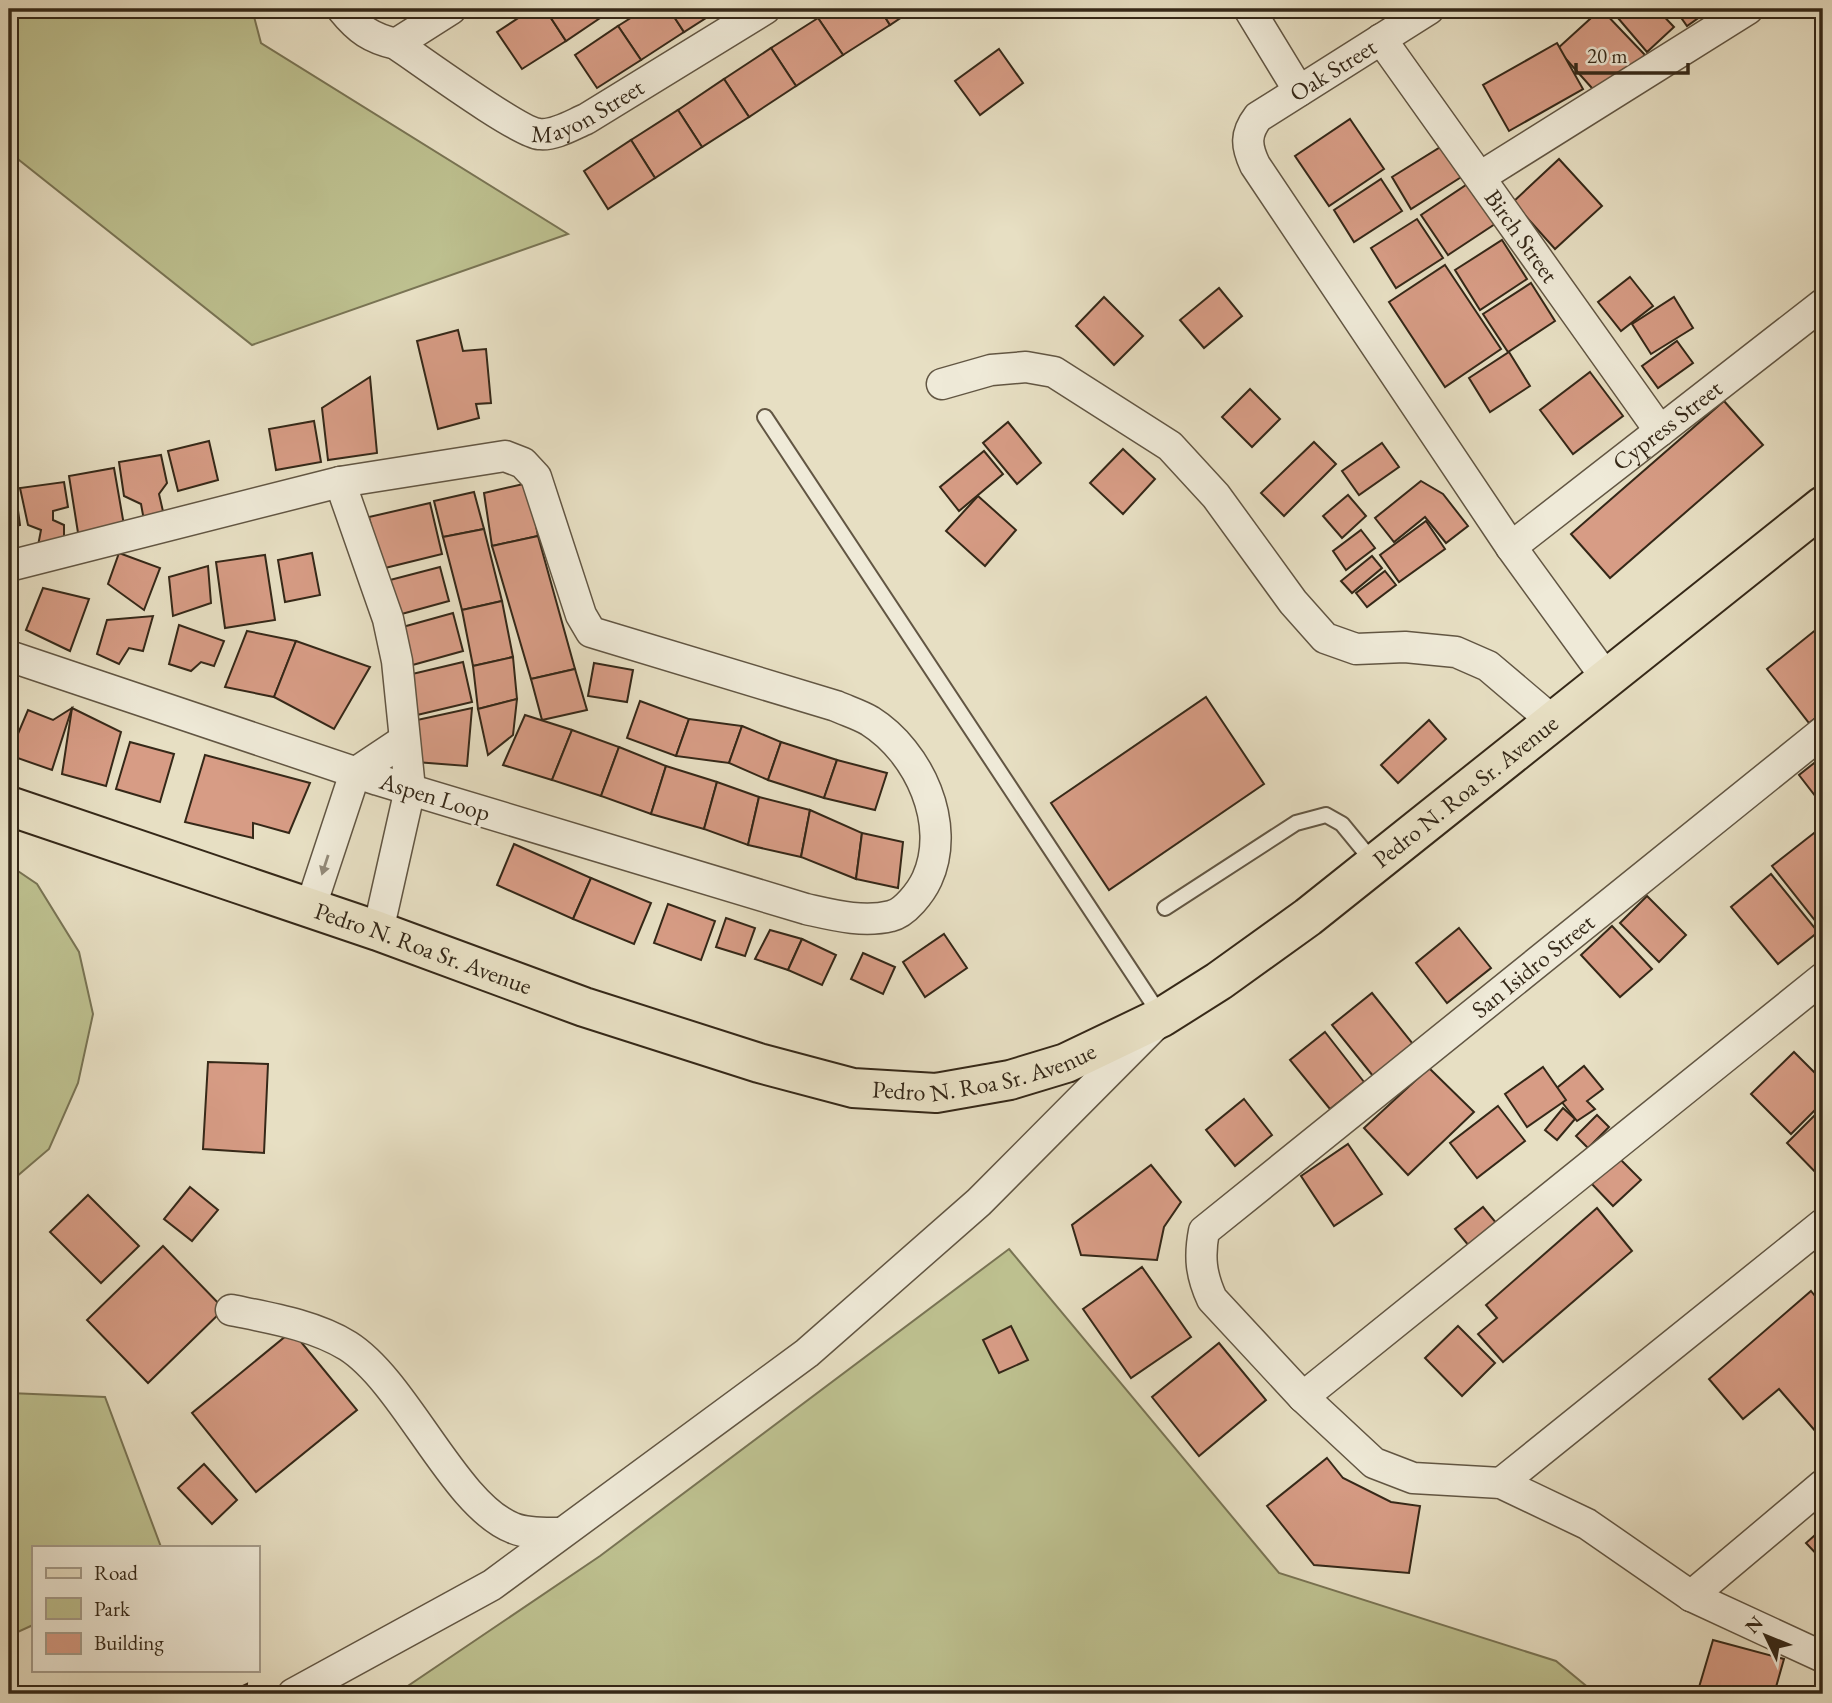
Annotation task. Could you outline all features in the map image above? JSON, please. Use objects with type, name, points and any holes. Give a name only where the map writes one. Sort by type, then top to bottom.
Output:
[{"type":"main road","name":"Pedro N. Roa Sr. Avenue","points":[[9,806],[378,930],[583,1007],[759,1063],[853,1088],[936,1093],[1010,1080],[1066,1063],[1162,1017],[1264,949],[1375,864],[1823,506]]},
{"type":"street","name":"Mayon Street","points":[[342,9],[357,28],[373,39],[396,44],[517,124],[539,134],[561,130],[586,119],[765,9]]},
{"type":"street","points":[[396,44],[451,9]]},
{"type":"street","points":[[1249,9],[1299,91]]},
{"type":"street","name":"Oak Street","points":[[1429,9],[1258,117],[1247,139],[1255,165],[1511,547]]},
{"type":"street","points":[[1480,177],[1748,9]]},
{"type":"street","name":"Birch Street","points":[[1381,39],[1660,432]]},
{"type":"street","name":"Cypress Street","points":[[1511,547],[1823,304]]},
{"type":"street","points":[[942,384],[991,370],[1026,367],[1054,372],[1170,446],[1216,496],[1293,602],[1325,638],[1356,649],[1405,647],[1456,652],[1488,666],[1554,722]]},
{"type":"street","name":"Aspen Loop","points":[[9,656],[355,772],[806,909],[850,918],[893,916],[920,892],[932,867],[936,828],[923,781],[896,743],[870,721],[836,706],[609,640],[592,632],[581,615],[536,477],[523,463],[505,456],[341,482]]},
{"type":"street","points":[[9,566],[341,482],[388,619],[400,684],[410,789],[378,930]]},
{"type":"street","points":[[1511,547],[1607,679]]},
{"type":"street","name":"San Isidro Street","points":[[1501,1483],[1413,1478],[1374,1463],[1303,1397],[1213,1299],[1203,1279],[1199,1255],[1204,1231],[1823,732]]},
{"type":"street","points":[[310,909],[355,772],[404,741]]},
{"type":"street","points":[[1303,1397],[1823,978]]},
{"type":"street","points":[[293,1694],[492,1585],[807,1353],[979,1202],[1100,1083],[1162,1017]]},
{"type":"street","points":[[1823,1224],[1501,1483],[1587,1524],[1691,1596],[1823,1657]]},
{"type":"street","points":[[231,1310],[319,1332],[350,1347],[392,1392],[468,1491],[493,1515],[513,1528],[561,1533]]},
{"type":"street","points":[[1691,1596],[1823,1485]]},
{"type":"lane","points":[[765,418],[1162,1017]]},
{"type":"lane","points":[[1165,908],[1296,824],[1326,815],[1342,824],[1375,864]]},
{"type":"green space","points":[[9,9],[252,9],[261,43],[568,234],[252,345],[9,152]]},
{"type":"green space","points":[[9,865],[37,884],[79,952],[93,1014],[78,1083],[49,1149],[9,1183]]},
{"type":"green space","points":[[1009,1249],[1279,1573],[1556,1661],[1596,1694],[396,1694],[600,1556]]},
{"type":"green space","points":[[9,1393],[105,1397],[161,1546],[32,1546],[32,1625],[9,1636]]},
{"type":"building","points":[[532,9],[545,9],[566,41],[522,69],[497,32]]},
{"type":"building","points":[[545,9],[607,9],[609,12],[566,41]]},
{"type":"building","points":[[645,9],[669,9],[684,32],[641,60],[618,26]]},
{"type":"building","points":[[669,9],[720,9],[684,32]]},
{"type":"building","points":[[832,9],[880,9],[890,25],[843,55],[818,18]]},
{"type":"building","points":[[880,9],[914,9],[890,25]]},
{"type":"building","points":[[1601,9],[1645,55],[1600,97],[1557,49]]},
{"type":"building","points":[[1628,9],[1657,9],[1674,27],[1647,52],[1618,18]]},
{"type":"building","points":[[1675,9],[1711,9],[1687,26]]},
{"type":"building","points":[[818,18],[843,55],[796,86],[771,48]]},
{"type":"building","points":[[618,26],[641,60],[597,88],[575,55]]},
{"type":"building","points":[[1557,43],[1583,89],[1509,131],[1483,85]]},
{"type":"building","points":[[771,48],[796,86],[749,117],[724,79]]},
{"type":"building","points":[[999,49],[1023,83],[980,115],[955,81]]},
{"type":"building","points":[[724,79],[749,117],[702,147],[678,110]]},
{"type":"building","points":[[678,110],[702,147],[655,178],[631,140]]},
{"type":"building","points":[[1350,119],[1384,169],[1329,206],[1295,156]]},
{"type":"building","points":[[631,140],[655,178],[608,209],[584,171]]},
{"type":"building","points":[[1447,143],[1466,174],[1411,209],[1392,177]]},
{"type":"building","points":[[1559,159],[1602,206],[1555,249],[1513,202]]},
{"type":"building","points":[[1381,179],[1402,211],[1354,242],[1334,210]]},
{"type":"building","points":[[1472,181],[1498,222],[1448,255],[1421,215]]},
{"type":"building","points":[[1417,219],[1443,258],[1396,288],[1371,248]]},
{"type":"building","points":[[1502,240],[1527,279],[1480,310],[1455,270]]},
{"type":"building","points":[[1445,265],[1501,349],[1445,387],[1389,302]]},
{"type":"building","points":[[1630,277],[1653,306],[1621,331],[1598,302]]},
{"type":"building","points":[[1531,283],[1555,321],[1508,352],[1483,314]]},
{"type":"building","points":[[1219,288],[1242,316],[1204,348],[1180,320]]},
{"type":"building","points":[[1104,297],[1143,336],[1114,365],[1076,326]]},
{"type":"building","points":[[1674,297],[1693,328],[1651,354],[1632,324]]},
{"type":"building","points":[[458,330],[463,351],[486,349],[491,403],[476,404],[479,418],[438,429],[417,341]]},
{"type":"building","points":[[1677,341],[1693,363],[1658,388],[1642,366]]},
{"type":"building","points":[[1509,352],[1530,386],[1490,412],[1469,378]]},
{"type":"building","points":[[1590,372],[1623,416],[1573,454],[1540,410]]},
{"type":"building","points":[[370,377],[377,453],[328,460],[322,408]]},
{"type":"building","points":[[1250,389],[1280,419],[1252,447],[1222,417]]},
{"type":"building","points":[[1724,401],[1763,445],[1610,578],[1571,534]]},
{"type":"building","points":[[314,421],[321,462],[276,470],[269,429]]},
{"type":"building","points":[[1008,422],[1041,463],[1017,484],[983,443]]},
{"type":"building","points":[[209,441],[218,480],[178,491],[168,451]]},
{"type":"building","points":[[1314,442],[1336,464],[1284,516],[1261,493]]},
{"type":"building","points":[[1382,443],[1399,467],[1359,495],[1342,471]]},
{"type":"building","points":[[1123,449],[1155,479],[1123,514],[1090,483]]},
{"type":"building","points":[[984,451],[1003,474],[959,511],[940,487]]},
{"type":"building","points":[[161,455],[167,483],[159,494],[165,520],[145,526],[141,504],[124,496],[119,462]]},
{"type":"building","points":[[114,468],[125,531],[79,539],[69,476]]},
{"type":"building","points":[[14,481],[20,525],[9,528],[9,482]]},
{"type":"building","points":[[1421,481],[1443,494],[1468,526],[1446,543],[1425,517],[1394,542],[1375,518]]},
{"type":"building","points":[[64,482],[68,507],[53,511],[53,520],[64,525],[64,545],[37,551],[41,530],[28,525],[20,488]]},
{"type":"building","points":[[528,483],[538,536],[492,546],[484,493]]},
{"type":"building","points":[[474,492],[484,529],[443,537],[434,501]]},
{"type":"building","points":[[1348,495],[1366,516],[1342,538],[1323,516]]},
{"type":"building","points":[[978,496],[1016,530],[985,566],[946,531]]},
{"type":"building","points":[[430,503],[442,554],[381,569],[369,517]]},
{"type":"building","points":[[1426,521],[1445,549],[1399,582],[1380,555]]},
{"type":"building","points":[[484,529],[502,601],[462,610],[443,537]]},
{"type":"building","points":[[1361,530],[1375,548],[1346,570],[1333,551]]},
{"type":"building","points":[[538,536],[575,669],[531,679],[492,546]]},
{"type":"building","points":[[119,553],[160,568],[144,610],[108,584]]},
{"type":"building","points":[[312,553],[320,595],[285,602],[278,560]]},
{"type":"building","points":[[265,555],[275,620],[225,628],[216,562]]},
{"type":"building","points":[[1372,556],[1382,568],[1352,593],[1341,581]]},
{"type":"building","points":[[208,566],[211,603],[173,616],[169,577]]},
{"type":"building","points":[[440,567],[449,601],[398,615],[390,580]]},
{"type":"building","points":[[1385,571],[1396,585],[1367,607],[1356,593]]},
{"type":"building","points":[[43,588],[89,599],[70,651],[26,630]]},
{"type":"building","points":[[502,601],[513,657],[473,666],[462,610]]},
{"type":"building","points":[[453,613],[463,651],[409,666],[399,628]]},
{"type":"building","points":[[153,616],[143,651],[129,648],[119,664],[97,654],[107,620]]},
{"type":"building","points":[[1823,624],[1823,712],[1809,723],[1767,669]]},
{"type":"building","points":[[179,625],[224,641],[214,666],[201,662],[191,671],[169,664]]},
{"type":"building","points":[[247,631],[296,641],[274,697],[225,687]]},
{"type":"building","points":[[296,641],[370,667],[334,729],[274,697]]},
{"type":"building","points":[[513,657],[517,699],[478,709],[473,666]]},
{"type":"building","points":[[463,662],[472,702],[417,715],[408,675]]},
{"type":"building","points":[[594,663],[633,670],[627,702],[588,696]]},
{"type":"building","points":[[575,669],[587,710],[542,720],[531,679]]},
{"type":"building","points":[[1206,697],[1264,784],[1109,890],[1051,803]]},
{"type":"building","points":[[517,699],[513,735],[488,755],[478,709]]},
{"type":"building","points":[[640,701],[689,719],[676,756],[627,738]]},
{"type":"building","points":[[72,708],[121,732],[106,786],[62,774]]},
{"type":"building","points":[[72,708],[52,770],[9,755],[28,710],[53,720]]},
{"type":"building","points":[[472,708],[467,766],[416,762],[408,722]]},
{"type":"building","points":[[525,715],[572,730],[552,780],[503,765]]},
{"type":"building","points":[[689,719],[742,726],[729,763],[676,756]]},
{"type":"building","points":[[1429,720],[1446,739],[1398,783],[1381,765]]},
{"type":"building","points":[[9,722],[17,725],[9,746]]},
{"type":"building","points":[[742,726],[781,742],[768,780],[729,763]]},
{"type":"building","points":[[572,730],[619,747],[601,796],[552,780]]},
{"type":"building","points":[[130,742],[174,754],[160,802],[116,789]]},
{"type":"building","points":[[781,742],[837,760],[824,798],[768,780]]},
{"type":"building","points":[[619,747],[666,766],[651,814],[601,796]]},
{"type":"building","points":[[205,755],[310,783],[289,833],[253,823],[253,838],[185,822]]},
{"type":"building","points":[[1823,756],[1823,806],[1799,775]]},
{"type":"building","points":[[837,760],[887,773],[875,810],[824,798]]},
{"type":"building","points":[[666,766],[717,782],[704,829],[651,814]]},
{"type":"building","points":[[717,782],[759,797],[748,845],[704,829]]},
{"type":"building","points":[[759,797],[810,810],[801,857],[748,845]]},
{"type":"building","points":[[810,810],[862,833],[856,879],[801,857]]},
{"type":"building","points":[[1823,826],[1823,918],[1817,923],[1772,866]]},
{"type":"building","points":[[862,833],[903,842],[898,888],[856,879]]},
{"type":"building","points":[[514,844],[591,878],[573,919],[497,885]]},
{"type":"building","points":[[1771,874],[1818,932],[1778,964],[1731,907]]},
{"type":"building","points":[[591,878],[651,903],[634,944],[573,919]]},
{"type":"building","points":[[1647,896],[1686,935],[1659,962],[1620,923]]},
{"type":"building","points":[[668,904],[715,921],[701,960],[654,943]]},
{"type":"building","points":[[726,918],[755,928],[745,956],[716,947]]},
{"type":"building","points":[[1612,926],[1652,969],[1620,997],[1581,955]]},
{"type":"building","points":[[1459,928],[1491,968],[1447,1003],[1416,963]]},
{"type":"building","points":[[770,930],[802,939],[788,970],[755,959]]},
{"type":"building","points":[[944,934],[967,968],[925,997],[903,962]]},
{"type":"building","points":[[802,939],[836,955],[822,985],[788,970]]},
{"type":"building","points":[[863,953],[895,967],[883,994],[851,979]]},
{"type":"building","points":[[1372,993],[1413,1044],[1373,1076],[1332,1025]]},
{"type":"building","points":[[1325,1032],[1364,1082],[1330,1109],[1290,1060]]},
{"type":"building","points":[[1794,1052],[1823,1081],[1823,1102],[1791,1134],[1751,1094]]},
{"type":"building","points":[[208,1062],[268,1064],[264,1153],[203,1149]]},
{"type":"building","points":[[1584,1066],[1603,1089],[1587,1101],[1595,1109],[1577,1121],[1553,1091]]},
{"type":"building","points":[[1543,1067],[1566,1100],[1527,1127],[1505,1094]]},
{"type":"building","points":[[1429,1068],[1474,1112],[1408,1175],[1364,1128]]},
{"type":"building","points":[[1244,1099],[1272,1135],[1235,1166],[1206,1130]]},
{"type":"building","points":[[1498,1106],[1525,1141],[1477,1178],[1450,1143]]},
{"type":"building","points":[[1823,1107],[1823,1180],[1787,1143]]},
{"type":"building","points":[[1563,1108],[1575,1119],[1557,1140],[1545,1130]]},
{"type":"building","points":[[1597,1115],[1609,1127],[1588,1148],[1576,1136]]},
{"type":"building","points":[[1348,1144],[1382,1194],[1334,1226],[1301,1176]]},
{"type":"building","points":[[1616,1155],[1641,1180],[1613,1206],[1589,1181]]},
{"type":"building","points":[[1151,1165],[1181,1202],[1164,1227],[1157,1260],[1081,1255],[1072,1225]]},
{"type":"building","points":[[190,1187],[218,1210],[192,1241],[164,1219]]},
{"type":"building","points":[[88,1195],[139,1246],[101,1283],[50,1232]]},
{"type":"building","points":[[1483,1207],[1502,1230],[1474,1252],[1455,1229]]},
{"type":"building","points":[[1597,1208],[1632,1251],[1503,1362],[1478,1334],[1497,1318],[1486,1305]]},
{"type":"building","points":[[163,1246],[224,1309],[148,1383],[87,1320]]},
{"type":"building","points":[[1142,1267],[1191,1337],[1131,1378],[1083,1309]]},
{"type":"building","points":[[1811,1291],[1823,1306],[1823,1440],[1779,1389],[1743,1419],[1709,1379]]},
{"type":"building","points":[[1011,1326],[1028,1360],[999,1373],[983,1340]]},
{"type":"building","points":[[1458,1326],[1495,1363],[1462,1396],[1425,1358]]},
{"type":"building","points":[[292,1331],[357,1410],[256,1492],[192,1413]]},
{"type":"building","points":[[1219,1343],[1266,1400],[1199,1456],[1152,1397]]},
{"type":"building","points":[[1327,1458],[1343,1478],[1391,1502],[1420,1506],[1409,1573],[1314,1565],[1267,1506]]},
{"type":"building","points":[[204,1464],[237,1500],[212,1524],[178,1488]]},
{"type":"building","points":[[1823,1528],[1823,1561],[1806,1543]]},
{"type":"building","points":[[1713,1640],[1784,1659],[1774,1694],[1697,1694]]},
{"type":"building","points":[[247,1684],[246,1694],[226,1694]]}]
